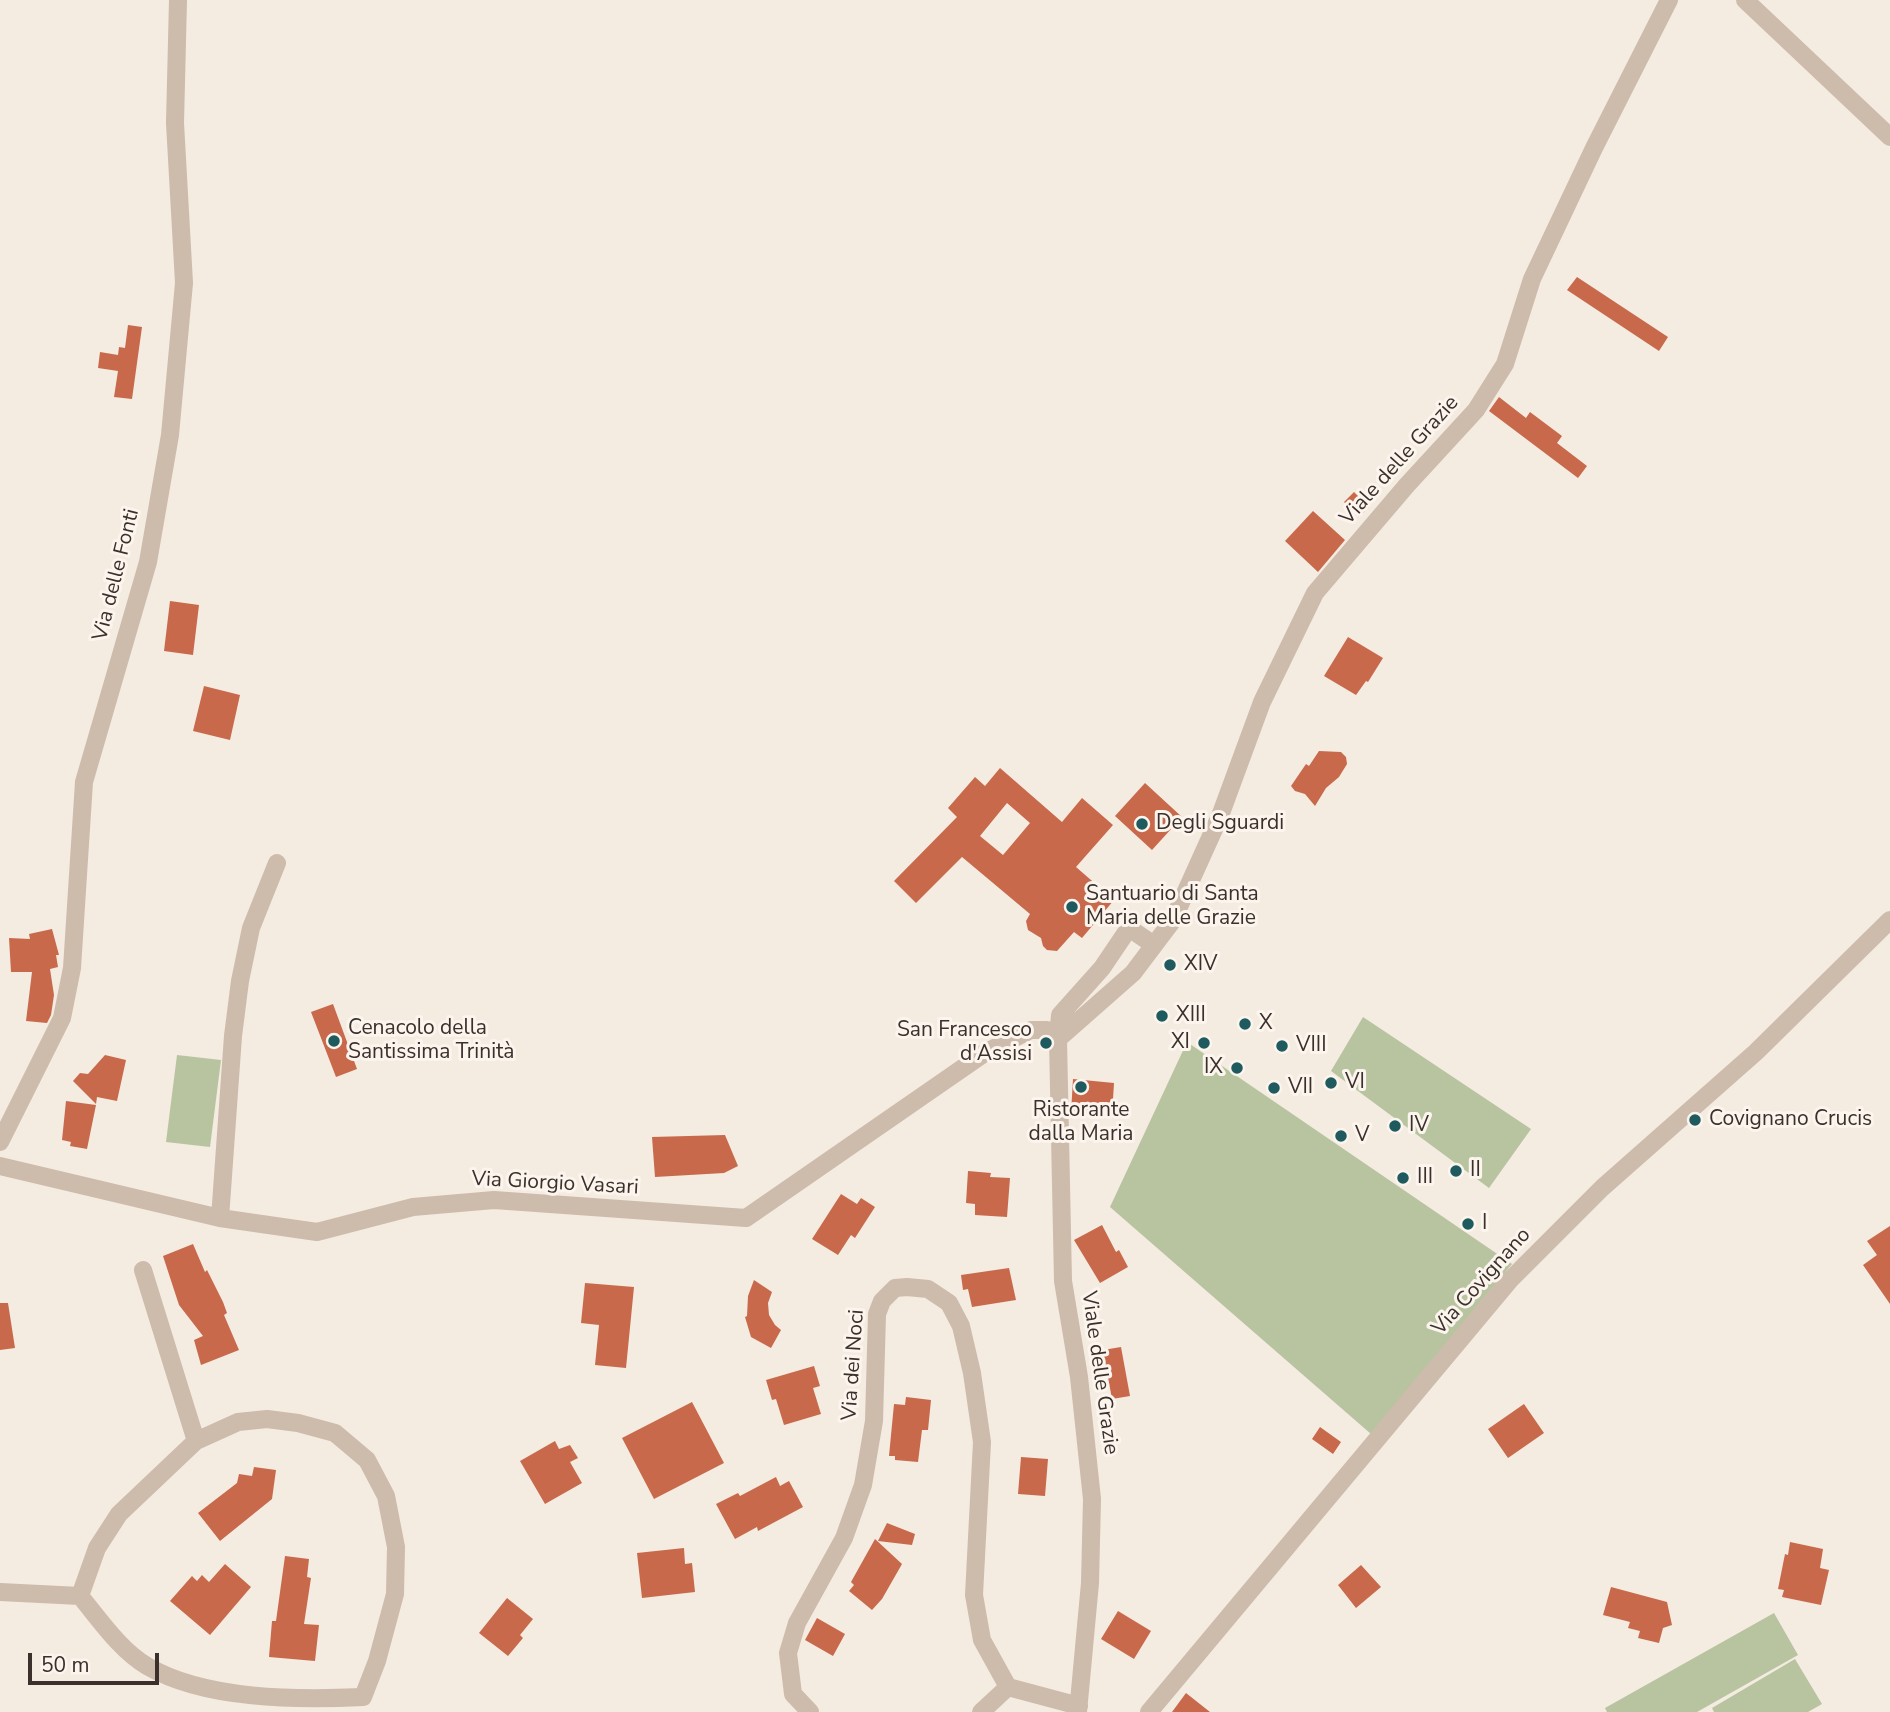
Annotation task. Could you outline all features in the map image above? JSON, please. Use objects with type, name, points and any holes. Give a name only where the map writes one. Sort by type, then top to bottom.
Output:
[{"type":"street","name":"Via delle Fonti","points":[[0,1142],[62,1018],[72,968],[84,782],[148,562],[170,435],[184,283],[175,123],[178,0]]},
{"type":"street","name":"Viale delle Grazie","points":[[1058,1039],[1133,973],[1173,919],[1220,816],[1262,702],[1315,593],[1407,485],[1476,410],[1505,364],[1532,279],[1669,0]]},
{"type":"street","points":[[1745,0],[1890,137]]},
{"type":"street","points":[[220,1218],[233,1036],[240,981],[251,928],[277,863]]},
{"type":"street","name":"Via Covignano","points":[[1149,1712],[1510,1280],[1602,1188],[1756,1052],[1890,920]]},
{"type":"street","name":"Viale delle Grazie","points":[[1079,1709],[1090,1583],[1093,1499],[1079,1377],[1063,1281],[1058,1039],[1060,1015],[1102,968],[1129,928],[1154,945]]},
{"type":"street","name":"Via Giorgio Vasari","points":[[0,1166],[220,1218],[317,1231],[413,1207],[494,1200],[746,1219],[986,1052],[1031,1030],[1046,1030],[1058,1039]]},
{"type":"street","points":[[143,1270],[196,1441]]},
{"type":"street","name":"Via dei Noci","points":[[810,1712],[793,1694],[788,1653],[797,1623],[844,1538],[863,1485],[874,1421],[877,1314],[882,1301],[895,1288],[928,1289],[949,1303],[961,1326],[972,1373],[982,1442],[974,1595],[982,1640],[1008,1687]]},
{"type":"street","points":[[0,1592],[80,1596],[118,1641],[146,1665],[188,1684],[266,1697],[363,1697],[377,1661],[395,1594],[396,1547],[386,1496],[367,1460],[335,1433],[267,1419],[239,1422],[196,1441],[119,1514],[97,1548],[80,1596]]},
{"type":"street","points":[[981,1712],[1008,1687],[1079,1709]]},
{"type":"green space","points":[[1363,1017],[1531,1129],[1489,1188],[1331,1071]]},
{"type":"green space","points":[[1187,1042],[1512,1264],[1371,1434],[1110,1207]]},
{"type":"green space","points":[[177,1055],[221,1060],[210,1147],[166,1142]]},
{"type":"green space","points":[[1774,1613],[1798,1655],[1697,1712],[1607,1712],[1605,1708]]},
{"type":"green space","points":[[1795,1659],[1822,1704],[1808,1712],[1714,1712],[1712,1708]]},
{"type":"building","points":[[1577,277],[1668,337],[1659,351],[1567,290]]},
{"type":"building","points":[[128,325],[142,327],[132,399],[114,397],[118,371],[98,368],[100,352],[118,355],[119,347],[125,348]]},
{"type":"building","points":[[1499,397],[1526,418],[1530,412],[1562,436],[1557,443],[1587,466],[1578,478],[1489,411]]},
{"type":"building","points":[[1354,492],[1369,507],[1359,517],[1344,502]]},
{"type":"building","points":[[1313,511],[1345,540],[1318,572],[1285,541]]},
{"type":"building","points":[[170,601],[199,605],[193,655],[164,651]]},
{"type":"building","points":[[1348,637],[1383,658],[1356,695],[1324,676]]},
{"type":"building","points":[[204,686],[240,695],[230,740],[193,731]]},
{"type":"building","points":[[1319,751],[1341,752],[1346,757],[1347,764],[1339,777],[1326,788],[1315,806],[1305,794],[1295,791],[1291,786]]},
{"type":"building","points":[[1000,768],[1062,822],[1082,798],[1113,825],[1076,867],[1114,900],[1082,938],[1074,932],[1057,951],[1047,950],[1041,938],[1028,930],[1026,921],[1030,914],[962,857],[916,903],[894,881],[957,817],[948,808],[975,777],[985,786]],"holes":[[[1007,803],[1030,823],[1003,855],[980,836]]]},
{"type":"building","points":[[1145,783],[1182,817],[1152,850],[1115,816]]},
{"type":"building","points":[[52,929],[59,955],[56,955],[58,967],[50,969],[54,995],[51,1015],[47,1023],[26,1021],[32,972],[11,972],[9,938],[30,939],[29,934]]},
{"type":"building","name":"Cenacolo della Santissima Trinità","points":[[333,1004],[357,1069],[336,1077],[311,1012]]},
{"type":"building","points":[[105,1055],[126,1060],[117,1101],[97,1097],[96,1104],[73,1081],[80,1073],[88,1074]]},
{"type":"building","points":[[1073,1079],[1114,1083],[1112,1115],[1071,1113]]},
{"type":"building","points":[[66,1101],[96,1105],[87,1149],[70,1146],[71,1142],[62,1140]]},
{"type":"building","points":[[725,1135],[738,1166],[724,1173],[655,1177],[652,1137]]},
{"type":"building","points":[[968,1171],[991,1173],[990,1177],[1010,1178],[1007,1217],[975,1215],[975,1204],[966,1203]]},
{"type":"building","points":[[841,1194],[857,1204],[861,1198],[875,1207],[855,1238],[851,1235],[838,1255],[812,1239]]},
{"type":"building","points":[[1102,1225],[1116,1252],[1119,1250],[1128,1267],[1100,1283],[1074,1240]]},
{"type":"building","points":[[1890,1226],[1890,1304],[1863,1265],[1877,1255],[1867,1241]]},
{"type":"building","points":[[193,1244],[205,1272],[207,1270],[223,1302],[227,1313],[224,1315],[239,1350],[201,1365],[194,1340],[203,1336],[179,1305],[163,1256]]},
{"type":"building","points":[[1009,1268],[1016,1300],[972,1307],[968,1289],[963,1290],[961,1275]]},
{"type":"building","points":[[754,1280],[772,1292],[768,1303],[769,1315],[781,1330],[771,1348],[751,1337],[745,1317]]},
{"type":"building","points":[[585,1283],[634,1287],[626,1368],[595,1365],[599,1325],[581,1323]]},
{"type":"building","points":[[0,1303],[8,1303],[15,1348],[0,1350]]},
{"type":"building","points":[[1121,1347],[1130,1396],[1112,1399],[1103,1350]]},
{"type":"building","points":[[814,1366],[820,1386],[813,1388],[821,1414],[784,1425],[776,1399],[772,1400],[766,1380]]},
{"type":"building","points":[[906,1397],[931,1400],[928,1430],[922,1430],[918,1462],[895,1460],[895,1456],[889,1456],[894,1404],[905,1405]]},
{"type":"building","points":[[692,1402],[724,1463],[654,1499],[622,1438]]},
{"type":"building","points":[[1524,1404],[1544,1433],[1508,1458],[1488,1429]]},
{"type":"building","points":[[1320,1427],[1341,1442],[1333,1454],[1312,1439]]},
{"type":"building","points":[[555,1441],[559,1449],[570,1445],[578,1458],[570,1462],[582,1483],[545,1504],[520,1461]]},
{"type":"building","points":[[1021,1457],[1048,1459],[1045,1496],[1018,1494]]},
{"type":"building","points":[[254,1467],[276,1470],[272,1499],[220,1541],[198,1513],[237,1483],[239,1474],[252,1476]]},
{"type":"building","points":[[776,1477],[780,1486],[789,1481],[803,1507],[758,1531],[757,1527],[735,1539],[716,1504],[738,1493],[740,1496]]},
{"type":"building","points":[[887,1523],[915,1534],[912,1545],[878,1541]]},
{"type":"building","points":[[875,1539],[902,1564],[882,1599],[872,1610],[849,1591],[854,1585],[851,1582]]},
{"type":"building","points":[[1790,1542],[1823,1549],[1820,1568],[1829,1570],[1821,1605],[1782,1597],[1784,1590],[1778,1589]]},
{"type":"building","points":[[684,1548],[685,1564],[692,1563],[695,1592],[642,1598],[637,1553]]},
{"type":"building","points":[[285,1556],[309,1559],[307,1577],[311,1578],[304,1624],[319,1625],[315,1661],[269,1657],[272,1621],[276,1621]]},
{"type":"building","points":[[225,1564],[251,1587],[210,1635],[170,1601],[192,1576],[197,1581],[202,1575],[209,1582]]},
{"type":"building","points":[[1361,1565],[1381,1587],[1356,1608],[1338,1585]]},
{"type":"building","points":[[1611,1587],[1667,1602],[1672,1625],[1663,1628],[1659,1643],[1638,1638],[1640,1631],[1628,1628],[1630,1622],[1603,1615]]},
{"type":"building","points":[[507,1598],[533,1619],[520,1635],[523,1638],[508,1656],[479,1633]]},
{"type":"building","points":[[1118,1611],[1151,1631],[1134,1659],[1101,1639]]},
{"type":"building","points":[[817,1618],[845,1634],[833,1656],[805,1640]]},
{"type":"building","points":[[1186,1693],[1210,1712],[1172,1712]]},
{"type":"place","name":"Degli Sguardi","points":[[1142,824]]},
{"type":"place","name":"Santuario di Santa Maria delle Grazie","points":[[1072,907]]},
{"type":"place","name":"XIV","points":[[1170,965]]},
{"type":"place","name":"XIII","points":[[1162,1016]]},
{"type":"place","name":"X","points":[[1245,1024]]},
{"type":"place","name":"Cenacolo della Santissima Trinità","points":[[334,1041]]},
{"type":"place","name":"San Francesco d'Assisi","points":[[1046,1043]]},
{"type":"place","name":"XI","points":[[1204,1043]]},
{"type":"place","name":"VIII","points":[[1282,1046]]},
{"type":"place","name":"IX","points":[[1237,1068]]},
{"type":"place","name":"VI","points":[[1331,1083]]},
{"type":"place","name":"Ristorante dalla Maria","points":[[1081,1087]]},
{"type":"place","name":"VII","points":[[1274,1088]]},
{"type":"place","name":"Covignano Crucis","points":[[1695,1120]]},
{"type":"place","name":"IV","points":[[1395,1126]]},
{"type":"place","name":"V","points":[[1341,1136]]},
{"type":"place","name":"II","points":[[1456,1171]]},
{"type":"place","name":"III","points":[[1403,1178]]},
{"type":"place","name":"I","points":[[1468,1224]]}]
